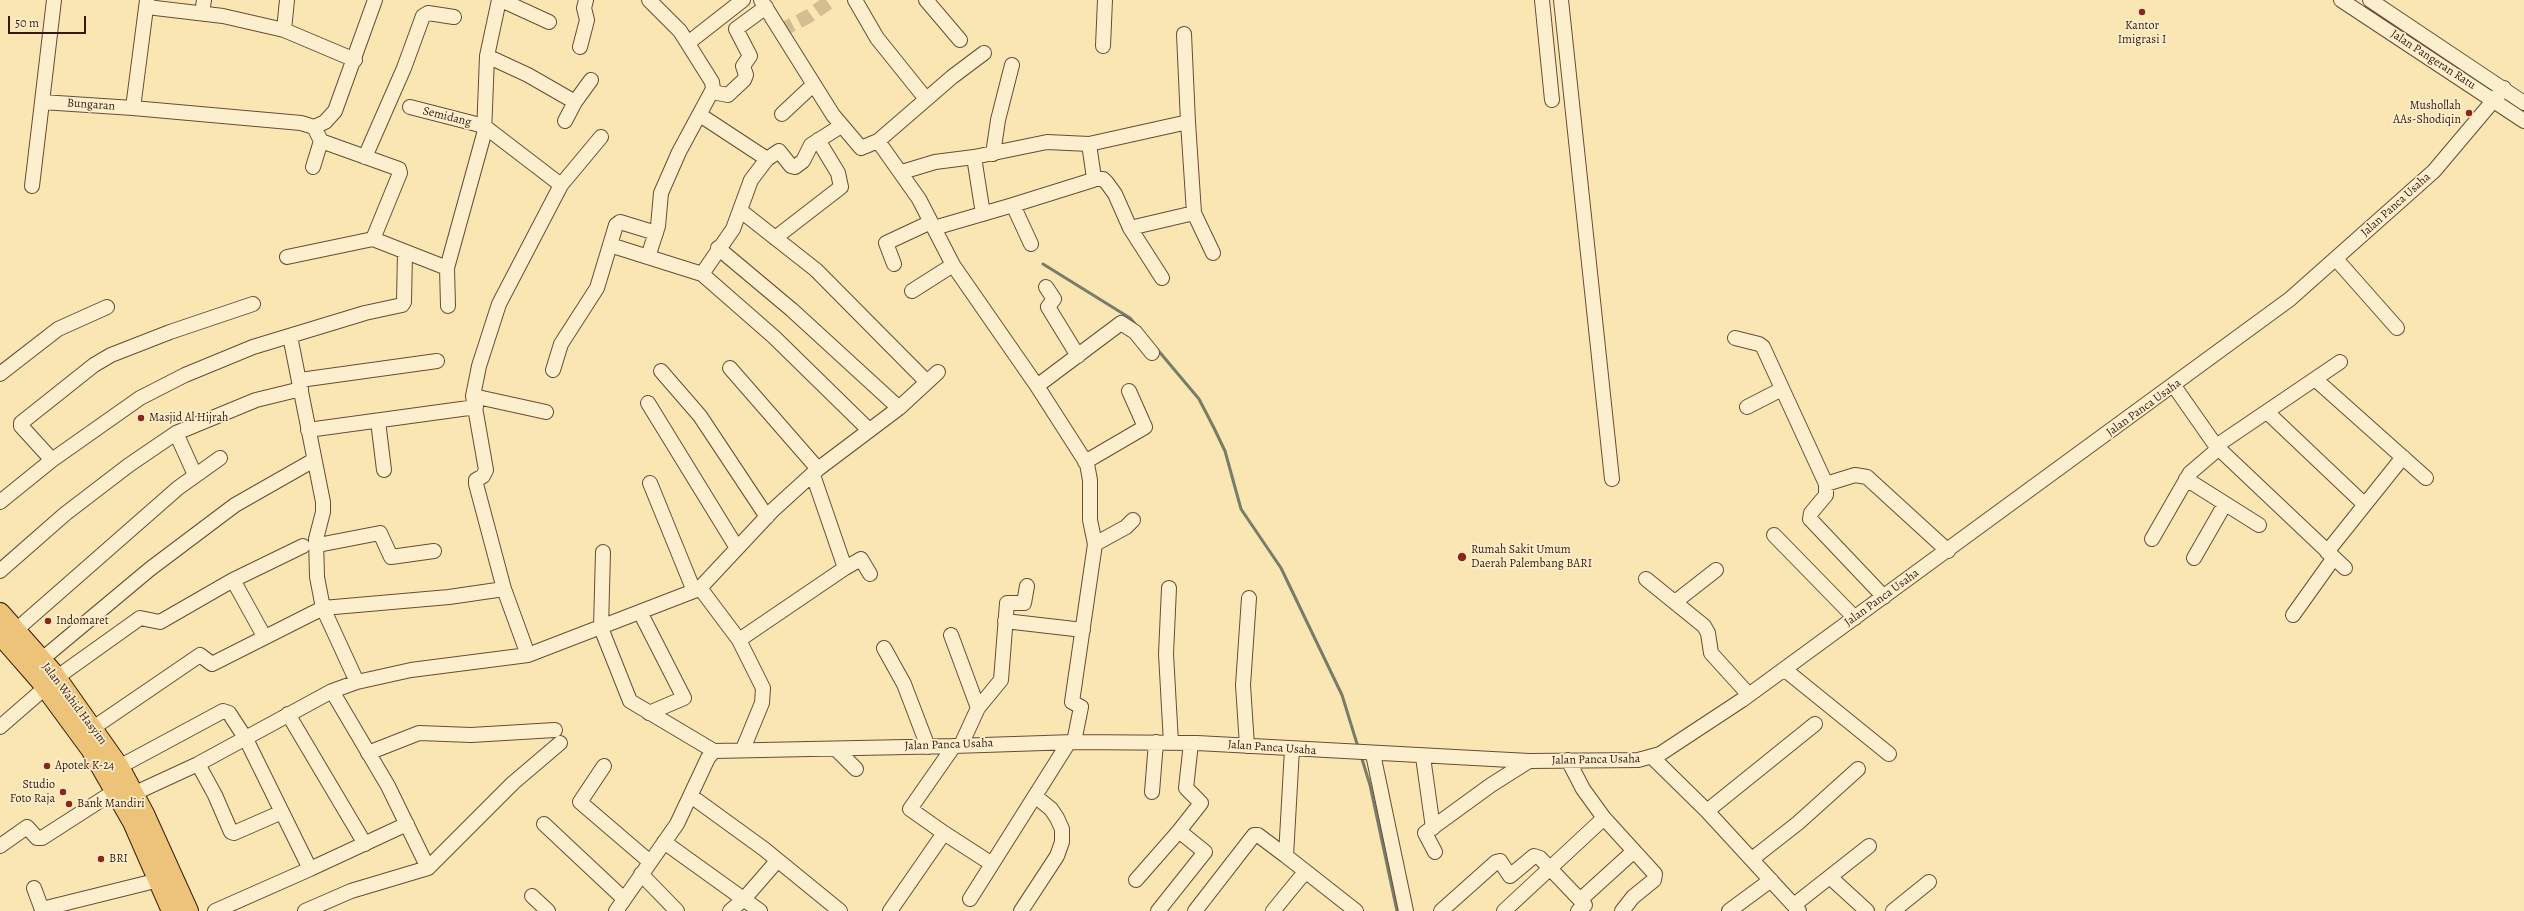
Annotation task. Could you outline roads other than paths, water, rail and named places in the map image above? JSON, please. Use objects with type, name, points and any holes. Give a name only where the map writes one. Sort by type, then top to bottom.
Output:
[{"type":"highway","name":"Jalan Wahid Hasyim","points":[[0,613],[8,632],[51,683],[93,728],[119,767],[124,792],[133,822],[172,911]]},
{"type":"highway","name":"Jalan Wahid Hasyim","points":[[8,632],[41,660],[51,683],[90,749],[124,792],[188,911]]},
{"type":"street","points":[[32,186],[54,0]]},
{"type":"street","points":[[284,30],[287,0]]},
{"type":"street","points":[[373,239],[400,170],[322,141],[314,128],[331,118],[355,60],[375,0]]},
{"type":"street","points":[[448,306],[447,268],[484,126],[487,56],[500,0],[549,22]]},
{"type":"street","points":[[580,47],[587,20],[584,8],[586,0]]},
{"type":"street","points":[[648,257],[656,233],[661,193],[679,152],[712,92],[712,82],[688,44],[670,19],[649,0]]},
{"type":"street","points":[[688,44],[742,0]]},
{"type":"street","points":[[855,0],[877,38],[926,99]]},
{"type":"street","points":[[926,0],[960,40]]},
{"type":"street","points":[[1103,46],[1105,0]]},
{"type":"street","points":[[1542,0],[1552,100]]},
{"type":"street","points":[[1561,0],[1612,480]]},
{"type":"street","name":"Jalan Pangeran Ratu","points":[[2341,0],[2524,121]]},
{"type":"street","name":"Jalan Pangeran Ratu","points":[[2370,0],[2504,88],[2524,103]]},
{"type":"street","points":[[133,108],[147,3],[203,7],[284,30],[355,60]]},
{"type":"street","points":[[712,92],[728,95],[744,80],[746,75],[743,66],[750,56],[736,29],[763,4],[813,85],[841,126],[861,148],[878,142],[926,99],[984,53]]},
{"type":"street","points":[[365,157],[404,68],[423,16],[428,13],[454,17]]},
{"type":"street","points":[[1184,34],[1194,213],[1213,254]]},
{"type":"street","points":[[487,56],[528,75],[575,102]]},
{"type":"street","points":[[993,154],[998,120],[1012,65]]},
{"type":"street","points":[[564,121],[575,102],[591,80]]},
{"type":"street","points":[[782,114],[813,85]]},
{"type":"street","name":"Jalan Panca Usaha","points":[[714,751],[743,749],[928,747],[1071,742],[1164,742],[1423,757],[1529,761],[1638,760],[1652,757],[1668,750],[1749,695],[2174,386],[2290,299],[2434,171],[2495,101],[2504,88]]},
{"type":"street","name":"Bungaran","points":[[42,102],[133,108],[300,123],[314,128]]},
{"type":"street","name":"Semidang","points":[[410,108],[484,126]]},
{"type":"street","points":[[700,115],[767,159]]},
{"type":"street","points":[[902,172],[935,162],[993,154],[1055,140],[1088,144],[1188,122]]},
{"type":"street","points":[[484,126],[561,185]]},
{"type":"street","points":[[702,274],[718,248],[733,229],[741,211],[751,180],[767,159],[778,151],[791,166],[795,167],[803,161],[808,149],[818,140],[841,126]]},
{"type":"street","points":[[528,655],[504,589],[476,484],[476,480],[483,476],[486,470],[474,402],[479,366],[499,304],[561,185],[601,137]]},
{"type":"street","points":[[775,238],[842,187],[838,173],[818,140]]},
{"type":"street","points":[[313,167],[322,141]]},
{"type":"street","points":[[878,142],[902,172],[953,265],[1037,386],[1086,462],[1090,480],[1090,520],[1095,544],[1072,702],[1081,707],[1071,742],[970,899]]},
{"type":"street","points":[[1088,144],[1094,179]]},
{"type":"street","points":[[974,157],[983,214]]},
{"type":"street","points":[[894,264],[886,243],[932,225],[983,214],[1094,179],[1100,179],[1107,183],[1115,194],[1130,228],[1162,278]]},
{"type":"street","points":[[1013,205],[1031,244]]},
{"type":"street","points":[[741,211],[816,270],[927,382]]},
{"type":"street","points":[[1130,228],[1194,213]]},
{"type":"street","points":[[553,370],[562,344],[597,288],[616,225],[620,222],[656,233]]},
{"type":"street","points":[[287,257],[373,239],[447,268]]},
{"type":"street","points":[[610,246],[702,274],[774,337],[869,430]]},
{"type":"street","points":[[718,248],[792,310],[899,408]]},
{"type":"street","points":[[0,502],[52,460],[140,398],[185,375],[252,347],[365,313],[403,304],[405,252]]},
{"type":"street","points":[[2336,259],[2397,328]]},
{"type":"street","points":[[912,291],[953,265]]},
{"type":"street","points":[[1046,287],[1054,299],[1048,307],[1078,356]]},
{"type":"street","points":[[52,460],[21,426],[21,423],[94,365],[111,355],[170,332],[253,304]]},
{"type":"street","points":[[0,374],[58,329],[107,307]]},
{"type":"street","points":[[1037,386],[1122,323],[1135,332],[1152,353]]},
{"type":"street","points":[[290,336],[324,508],[316,539],[318,545],[317,577],[323,608],[357,682]]},
{"type":"street","points":[[1735,338],[1761,345],[1826,484],[1826,495],[1811,512],[1810,519],[1884,597]]},
{"type":"street","points":[[0,571],[65,514],[129,465],[176,433],[256,400],[300,385],[437,361]]},
{"type":"street","points":[[2152,538],[2190,473],[2217,447],[2340,362]]},
{"type":"street","points":[[730,368],[815,472],[845,568]]},
{"type":"street","points":[[661,371],[700,416],[767,517]]},
{"type":"street","points":[[0,846],[27,827],[37,838],[42,838],[124,792],[198,764],[332,691],[357,682],[412,670],[528,655],[697,590],[767,517],[815,472],[899,408],[938,372]]},
{"type":"street","points":[[2315,379],[2426,478]]},
{"type":"street","points":[[2174,386],[2217,447],[2345,568]]},
{"type":"street","points":[[1748,407],[1782,389]]},
{"type":"street","points":[[1086,462],[1145,427],[1129,391]]},
{"type":"street","points":[[308,430],[378,421],[474,402],[546,412]]},
{"type":"street","points":[[648,403],[737,548]]},
{"type":"street","points":[[2267,412],[2364,504]]},
{"type":"street","points":[[378,421],[384,470]]},
{"type":"street","points":[[176,433],[195,475]]},
{"type":"street","points":[[2293,615],[2364,504],[2403,457]]},
{"type":"street","points":[[8,632],[195,475],[220,458]]},
{"type":"street","points":[[41,660],[150,568],[235,505],[314,460]]},
{"type":"street","points":[[1826,484],[1855,475],[1867,477],[1948,551]]},
{"type":"street","points":[[2186,479],[2259,525]]},
{"type":"street","points":[[650,483],[697,590],[739,640],[763,688],[762,703],[743,749]]},
{"type":"street","points":[[2194,558],[2225,504]]},
{"type":"street","points":[[1095,544],[1126,527],[1133,520]]},
{"type":"street","points":[[318,545],[380,534],[391,557],[434,551]]},
{"type":"street","points":[[1774,535],[1855,618]]},
{"type":"street","points":[[0,727],[51,683],[140,618],[160,622],[233,580],[302,546]]},
{"type":"street","points":[[603,552],[601,628],[630,701],[714,751],[708,758],[677,824],[616,911]]},
{"type":"street","points":[[739,640],[845,568],[861,559],[870,574]]},
{"type":"street","points":[[1675,602],[1716,570]]},
{"type":"street","points":[[1646,579],[1704,626],[1708,633],[1711,653],[1749,695]]},
{"type":"street","points":[[233,580],[264,636]]},
{"type":"street","points":[[992,864],[910,809],[957,746],[978,708],[1001,680],[1007,603],[1024,603],[1027,586]]},
{"type":"street","points":[[1152,792],[1164,742],[1169,588]]},
{"type":"street","points":[[93,728],[200,655],[212,664],[264,636],[323,608],[449,597],[504,589]]},
{"type":"street","points":[[1247,746],[1243,685],[1249,598]]},
{"type":"street","points":[[640,612],[684,698],[649,713]]},
{"type":"street","points":[[1005,621],[1083,630]]},
{"type":"street","points":[[952,635],[978,708]]},
{"type":"street","points":[[884,648],[904,684],[928,747]]},
{"type":"street","points":[[1784,669],[1889,754]]},
{"type":"street","points":[[332,691],[407,824],[428,868]]},
{"type":"street","points":[[119,767],[223,710],[229,713],[246,738],[310,869]]},
{"type":"street","points":[[288,714],[365,844]]},
{"type":"street","points":[[1707,811],[1815,724]]},
{"type":"street","points":[[368,753],[419,733],[471,735],[555,730]]},
{"type":"street","points":[[305,911],[351,891],[428,868],[513,783],[560,743]]},
{"type":"street","points":[[1136,880],[1179,831],[1201,803],[1186,788],[1192,743]]},
{"type":"street","points":[[836,748],[856,769]]},
{"type":"street","points":[[1286,856],[1292,749]]},
{"type":"street","points":[[1370,754],[1406,911]]},
{"type":"street","points":[[1423,757],[1432,828]]},
{"type":"street","points":[[1652,757],[1707,811],[1797,908],[1869,846]]},
{"type":"street","points":[[1568,760],[1581,784],[1604,818],[1656,877],[1633,897],[1622,911]]},
{"type":"street","points":[[1435,852],[1425,834],[1491,785],[1529,761]]},
{"type":"street","points":[[198,764],[216,795],[231,832],[234,833],[282,812]]},
{"type":"street","points":[[604,766],[580,799],[580,803],[650,862]]},
{"type":"street","points":[[1752,859],[1798,823],[1858,769]]},
{"type":"street","points":[[691,796],[840,911]]},
{"type":"street","points":[[1021,911],[1057,856],[1062,842],[1062,829],[1057,818],[1051,809],[1035,796]]},
{"type":"street","points":[[1504,911],[1604,818]]},
{"type":"street","points":[[215,911],[407,824]]},
{"type":"street","points":[[544,824],[624,899]]},
{"type":"street","points":[[1158,911],[1204,856],[1204,850],[1179,831]]},
{"type":"street","points":[[890,911],[944,833]]},
{"type":"street","points":[[1195,911],[1254,835],[1258,835],[1357,911]]},
{"type":"street","points":[[664,842],[760,911]]},
{"type":"street","points":[[1440,911],[1498,861],[1509,876],[1532,856],[1540,858],[1583,907],[1634,851]]},
{"type":"street","points":[[730,911],[744,899],[777,861]]},
{"type":"street","points":[[1273,911],[1305,872]]},
{"type":"street","points":[[641,874],[678,911]]},
{"type":"street","points":[[1831,878],[1867,911]]},
{"type":"street","points":[[34,888],[41,907],[46,908],[159,880]]},
{"type":"street","points":[[1729,911],[1771,880]]},
{"type":"street","points":[[1893,911],[1930,882]]},
{"type":"street","points":[[532,896],[548,911]]},
{"type":"waterway","points":[[1043,264],[1130,318],[1136,325]]},
{"type":"waterway","points":[[1157,349],[1199,399],[1214,428],[1225,451],[1241,509],[1281,568],[1342,695],[1358,747]]},
{"type":"waterway","points":[[1361,756],[1370,785],[1397,911]]},
{"type":"tunnel","points":[[780,31],[809,16],[832,0]]},
{"type":"place","name":"Kantor Imigrasi I","points":[[2142,12]]},
{"type":"place","name":"Mushollah AAs-Shodiqin","points":[[2469,113]]},
{"type":"place","name":"Masjid Al Hijrah","points":[[141,418]]},
{"type":"place","name":"Rumah Sakit Umum Daerah Palembang BARI","points":[[1462,557]]},
{"type":"place","name":"Indomaret","points":[[48,621]]},
{"type":"place","name":"Apotek K-24","points":[[47,766]]},
{"type":"place","name":"Studio Foto Raja","points":[[63,792]]},
{"type":"place","name":"Bank Mandiri","points":[[69,804]]},
{"type":"place","name":"BRI","points":[[101,859]]}]
